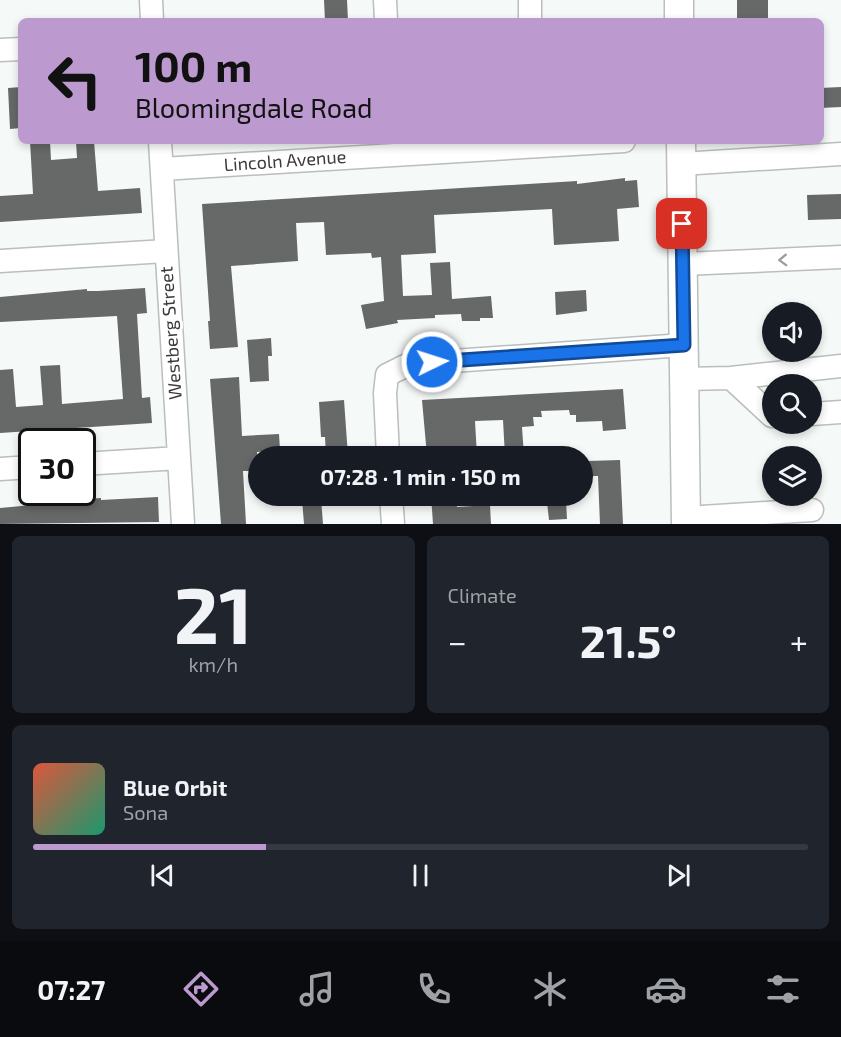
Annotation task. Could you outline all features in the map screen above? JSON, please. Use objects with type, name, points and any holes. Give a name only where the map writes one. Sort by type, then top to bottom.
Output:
[{"type":"main road","points":[[679,0],[680,18]]},
{"type":"main road","points":[[681,153],[686,521]]},
{"type":"street","points":[[151,0],[153,18]]},
{"type":"street","points":[[385,0],[386,18]]},
{"type":"street","points":[[530,0],[530,18]]},
{"type":"street","points":[[0,50],[18,49]]},
{"type":"street","name":"Westberg Street","points":[[160,144],[183,524]]},
{"type":"street","name":"Lincoln Avenue","points":[[162,169],[394,148],[507,144]]},
{"type":"street","points":[[681,153],[841,154]]},
{"type":"street","points":[[0,261],[166,251]]},
{"type":"street","points":[[683,264],[841,257]]},
{"type":"street","points":[[388,446],[385,393],[387,375],[409,364],[684,345]]},
{"type":"street","points":[[684,379],[731,378],[841,366]]},
{"type":"street","points":[[731,378],[762,407]]},
{"type":"street","points":[[822,413],[841,412]]},
{"type":"street","points":[[96,463],[179,458]]},
{"type":"street","points":[[0,469],[18,468]]},
{"type":"street","points":[[392,506],[393,524]]},
{"type":"street","points":[[686,521],[812,510]]},
{"type":"building","points":[[324,0],[347,0],[348,18],[325,18]]},
{"type":"building","points":[[737,0],[768,0],[768,18],[737,18]]},
{"type":"building","points":[[18,87],[18,128],[10,129],[8,88]]},
{"type":"building","points":[[841,87],[841,107],[824,108],[824,88]]},
{"type":"building","points":[[30,144],[50,144],[51,160],[77,158],[76,144],[94,144],[98,191],[140,188],[142,213],[0,222],[0,196],[33,194]]},
{"type":"building","points":[[625,178],[625,181],[637,180],[639,207],[617,209],[619,241],[554,245],[552,209],[434,215],[436,253],[401,255],[403,296],[432,295],[430,263],[450,262],[452,299],[491,296],[493,318],[480,318],[480,321],[462,321],[461,314],[435,315],[435,318],[397,320],[398,323],[366,329],[361,305],[384,301],[381,257],[372,258],[371,253],[326,255],[324,222],[296,223],[298,261],[231,266],[238,347],[210,349],[202,204],[577,181],[577,184]]},
{"type":"building","points":[[841,194],[841,219],[808,220],[807,195]]},
{"type":"building","points":[[145,288],[147,313],[137,314],[142,398],[150,397],[152,423],[76,428],[18,428],[18,432],[0,433],[0,370],[13,369],[16,407],[43,405],[40,366],[60,365],[62,404],[123,399],[117,316],[0,322],[0,297],[87,289],[87,291]]},
{"type":"building","points":[[586,290],[587,311],[556,315],[555,292]]},
{"type":"building","points":[[271,338],[272,356],[268,356],[269,381],[250,382],[247,340]]},
{"type":"building","points":[[239,377],[242,436],[279,434],[280,446],[248,446],[248,471],[243,471],[246,524],[221,524],[210,379]]},
{"type":"building","points":[[623,389],[626,429],[603,431],[602,421],[576,422],[576,415],[570,415],[569,410],[541,411],[542,417],[533,417],[534,426],[522,427],[523,446],[504,446],[503,420],[475,421],[476,446],[426,446],[422,400]]},
{"type":"building","points":[[344,400],[347,446],[325,446],[325,437],[321,437],[319,402]]},
{"type":"building","points":[[620,460],[623,524],[600,524],[598,476],[593,476],[593,461]]},
{"type":"building","points":[[158,497],[159,522],[0,524],[0,508],[96,506],[96,498],[101,498],[101,500]]},
{"type":"building","points":[[303,506],[322,506],[323,524],[304,524]]},
{"type":"building","points":[[432,506],[490,506],[491,524],[433,524]]},
{"type":"building","points":[[547,506],[566,506],[567,519],[549,520]]},
{"type":"route","points":[[432,362],[684,345],[682,224]]}]
